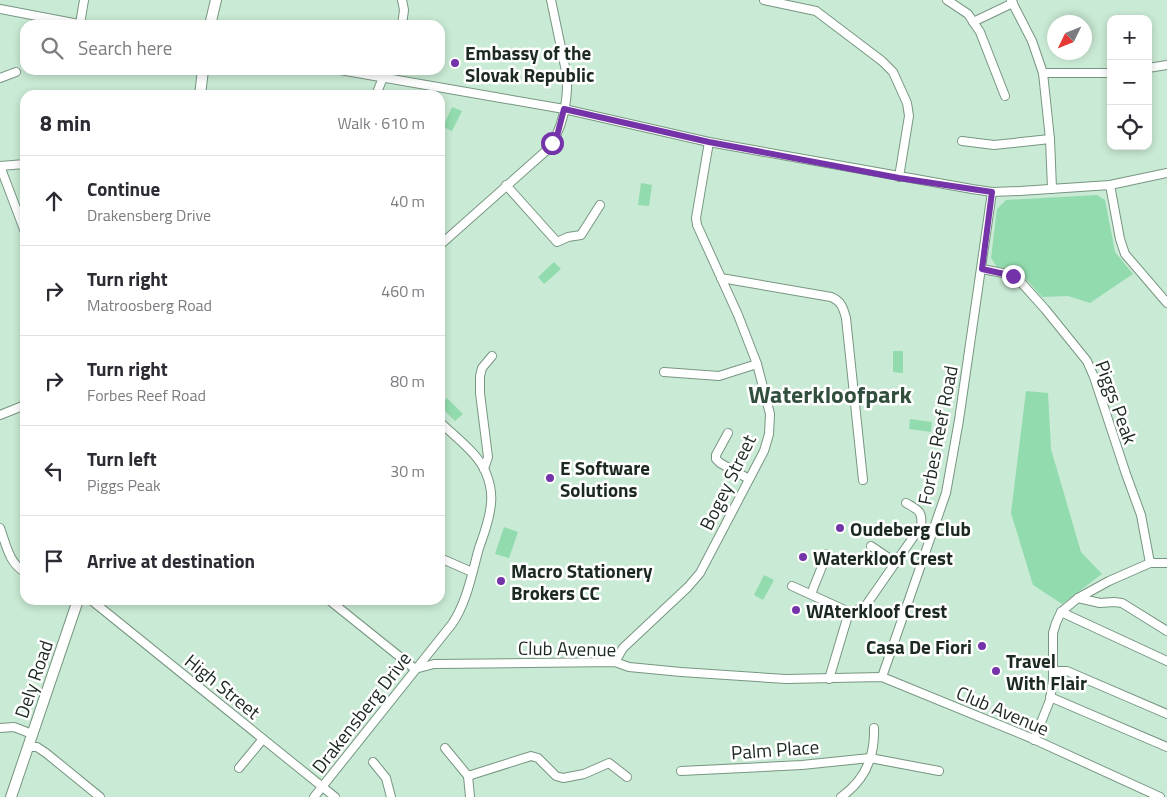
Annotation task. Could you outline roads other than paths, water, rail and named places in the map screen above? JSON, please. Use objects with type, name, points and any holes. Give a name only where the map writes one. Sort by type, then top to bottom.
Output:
[{"type":"street","points":[[81,20],[84,0]]},
{"type":"street","points":[[211,20],[216,0]]},
{"type":"street","points":[[402,0],[404,10],[403,20]]},
{"type":"street","points":[[445,241],[506,186],[557,136],[564,109],[567,76],[551,0]]},
{"type":"street","points":[[764,0],[810,9],[824,16],[882,61],[895,74],[907,103],[909,116],[899,178]]},
{"type":"street","points":[[810,9],[813,0]]},
{"type":"street","points":[[948,0],[968,14],[980,32],[1005,96]]},
{"type":"street","points":[[973,22],[1012,1],[1032,41],[1043,73],[1050,139],[1052,189]]},
{"type":"street","points":[[0,9],[59,20]]},
{"type":"street","points":[[1152,67],[1167,65]]},
{"type":"street","points":[[0,78],[16,72]]},
{"type":"street","points":[[1043,73],[1107,73]]},
{"type":"street","points":[[201,90],[202,75]]},
{"type":"street","points":[[378,90],[384,75]]},
{"type":"street","points":[[395,75],[564,109],[709,142],[899,178],[992,192],[1110,185],[1167,173]]},
{"type":"street","points":[[962,141],[994,145],[1050,139]]},
{"type":"street","name":"Bogey Street","points":[[615,662],[626,644],[696,579],[764,451],[770,425],[767,399],[757,364],[738,315],[697,225],[696,218],[709,142]]},
{"type":"street","points":[[20,164],[0,166],[20,219]]},
{"type":"street","points":[[1110,185],[1120,239],[1125,254],[1167,304]]},
{"type":"street","points":[[506,186],[557,242],[565,238],[581,235],[600,205]]},
{"type":"street","name":"Forbes Reef Road","points":[[882,677],[946,493],[956,444],[992,192]]},
{"type":"street","name":"Piggs Peak","points":[[982,269],[1008,274],[1018,279],[1087,361],[1141,515],[1150,563]]},
{"type":"street","points":[[721,278],[831,297],[838,300],[841,304],[846,318],[863,480]]},
{"type":"street","points":[[484,469],[488,457],[480,393],[480,376],[482,368],[492,356]]},
{"type":"street","points":[[664,372],[720,376],[757,364]]},
{"type":"street","points":[[0,415],[20,407]]},
{"type":"street","name":"Drakensberg Drive","points":[[314,797],[456,617],[472,572],[491,504],[490,486],[484,469],[472,453],[445,427]]},
{"type":"street","points":[[728,433],[716,455],[716,459],[749,479]]},
{"type":"street","points":[[792,586],[849,612],[864,608],[921,526],[922,518],[920,512],[906,503]]},
{"type":"street","points":[[0,528],[15,566],[20,569]]},
{"type":"street","points":[[871,546],[896,563]]},
{"type":"street","points":[[811,594],[827,554]]},
{"type":"street","points":[[445,560],[472,572]]},
{"type":"street","points":[[1034,740],[1050,697],[1054,671],[1053,633],[1061,612],[1078,598],[1109,581],[1150,563],[1167,563]]},
{"type":"street","points":[[1078,598],[1100,603],[1122,603],[1167,631]]},
{"type":"street","name":"Dely Road","points":[[11,797],[76,605]]},
{"type":"street","name":"High Street","points":[[97,605],[335,797]]},
{"type":"street","points":[[335,605],[415,669]]},
{"type":"street","points":[[828,679],[849,612]]},
{"type":"street","points":[[1061,612],[1167,661]]},
{"type":"street","name":"Drakensberg Drive","points":[[433,647],[434,664]]},
{"type":"street","name":"Club Avenue","points":[[415,669],[434,664],[615,662],[628,667],[786,679],[882,677],[1034,740],[1160,797]]},
{"type":"street","points":[[1054,671],[1066,670],[1167,714]]},
{"type":"street","points":[[1050,697],[1167,747]]},
{"type":"street","points":[[0,728],[14,728],[32,734]]},
{"type":"street","points":[[841,797],[854,786],[866,770],[875,743],[874,728]]},
{"type":"street","points":[[239,768],[263,738]]},
{"type":"street","points":[[29,746],[37,747],[46,753],[100,797]]},
{"type":"street","points":[[445,748],[468,776],[470,797]]},
{"type":"street","points":[[468,776],[531,756],[538,758],[560,778],[584,774],[609,763],[627,777]]},
{"type":"street","name":"Palm Place","points":[[681,771],[802,765],[870,758],[939,771]]},
{"type":"street","points":[[373,762],[383,773],[392,797]]},
{"type":"place","name":"Embassy of the Slovak Republic","points":[[455,63]]},
{"type":"place","name":"E Software Solutions","points":[[550,478]]},
{"type":"place","name":"Oudeberg Club","points":[[840,528]]},
{"type":"place","name":"Waterkloof Crest","points":[[803,557]]},
{"type":"place","name":"Macro Stationery Brokers CC","points":[[501,581]]},
{"type":"place","name":"WAterkloof Crest","points":[[796,610]]},
{"type":"place","name":"Casa De Fiori","points":[[982,646]]},
{"type":"place","name":"Travel With Flair","points":[[996,671]]},
{"type":"district","name":"Waterkloofpark","points":[[830,394]]}]
